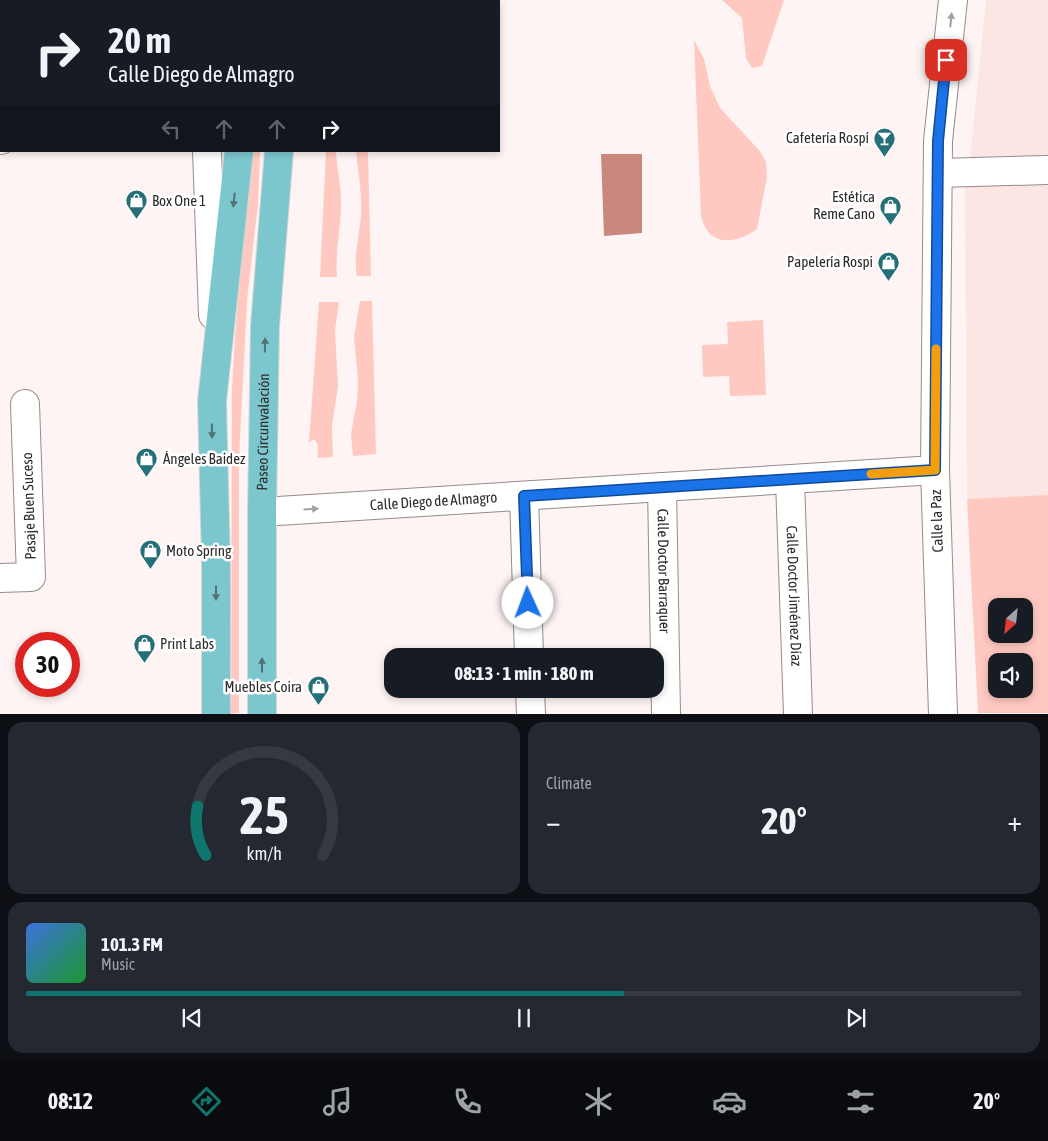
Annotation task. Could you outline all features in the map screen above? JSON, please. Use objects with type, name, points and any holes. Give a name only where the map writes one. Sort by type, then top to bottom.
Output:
[{"type":"main road","points":[[216,714],[216,563],[212,401],[240,152]]},
{"type":"main road","name":"Paseo Circunvalación","points":[[262,714],[262,512],[265,326],[279,152]]},
{"type":"street","name":"Calle la Paz","points":[[943,714],[935,470],[938,141],[953,0]]},
{"type":"street","points":[[207,152],[214,350],[212,401]]},
{"type":"street","points":[[938,173],[1048,170]]},
{"type":"street","name":"Pasaje Buen Suceso","points":[[0,578],[32,577],[25,404]]},
{"type":"street","name":"Calle Diego de Almagro","points":[[262,512],[935,470]]},
{"type":"street","name":"Calle Doctor Jiménez Díaz","points":[[790,480],[798,714]]},
{"type":"street","name":"Calle Doctor Barraquer","points":[[662,487],[666,714]]},
{"type":"street","points":[[524,496],[529,648]]},
{"type":"street","points":[[530,698],[531,714]]},
{"type":"shaded area","points":[[722,0],[784,0],[762,66],[752,68],[746,58],[742,18]]},
{"type":"shaded area","points":[[986,0],[1048,0],[1048,156],[970,159]]},
{"type":"shaded area","points":[[694,40],[704,59],[710,86],[720,108],[759,150],[766,162],[767,177],[757,229],[740,238],[731,240],[716,238],[709,233],[701,215]]},
{"type":"shaded area","points":[[251,152],[260,152],[258,204],[247,300],[239,459],[239,713],[231,714],[232,389]]},
{"type":"shaded area","points":[[326,152],[336,152],[341,202],[337,277],[320,277]]},
{"type":"shaded area","points":[[356,152],[368,152],[371,276],[357,276],[356,253],[360,222],[360,190]]},
{"type":"shaded area","points":[[601,154],[642,154],[642,233],[604,236]]},
{"type":"shaded area","points":[[1048,184],[1048,496],[967,499],[965,185]]},
{"type":"shaded area","points":[[360,301],[372,301],[376,454],[353,456],[351,434],[357,401],[358,379],[354,337]]},
{"type":"shaded area","points":[[319,302],[339,302],[335,330],[338,386],[332,426],[333,457],[318,458],[316,441],[314,439],[309,443]]},
{"type":"shaded area","points":[[763,320],[766,395],[730,396],[729,376],[703,377],[702,345],[728,344],[727,322]]},
{"type":"shaded area","points":[[1048,495],[1048,713],[978,713],[967,499]]},
{"type":"slow traffic","points":[[871,474],[935,470],[936,349]]},
{"type":"place","name":"Cafetería Rospí","points":[[885,157]]},
{"type":"place","name":"Box One 1","points":[[136,220]]},
{"type":"place","name":"Estética Reme Cano","points":[[891,225]]},
{"type":"place","name":"Papelería Rospi","points":[[889,281]]},
{"type":"place","name":"Ángeles Baidez","points":[[147,478]]},
{"type":"place","name":"Moto Spring","points":[[150,570]]},
{"type":"place","name":"Print Labs","points":[[144,663]]},
{"type":"place","name":"Muebles Coira","points":[[318,706]]},
{"type":"route","points":[[528,603],[524,496],[935,470],[938,141],[946,60]]}]
